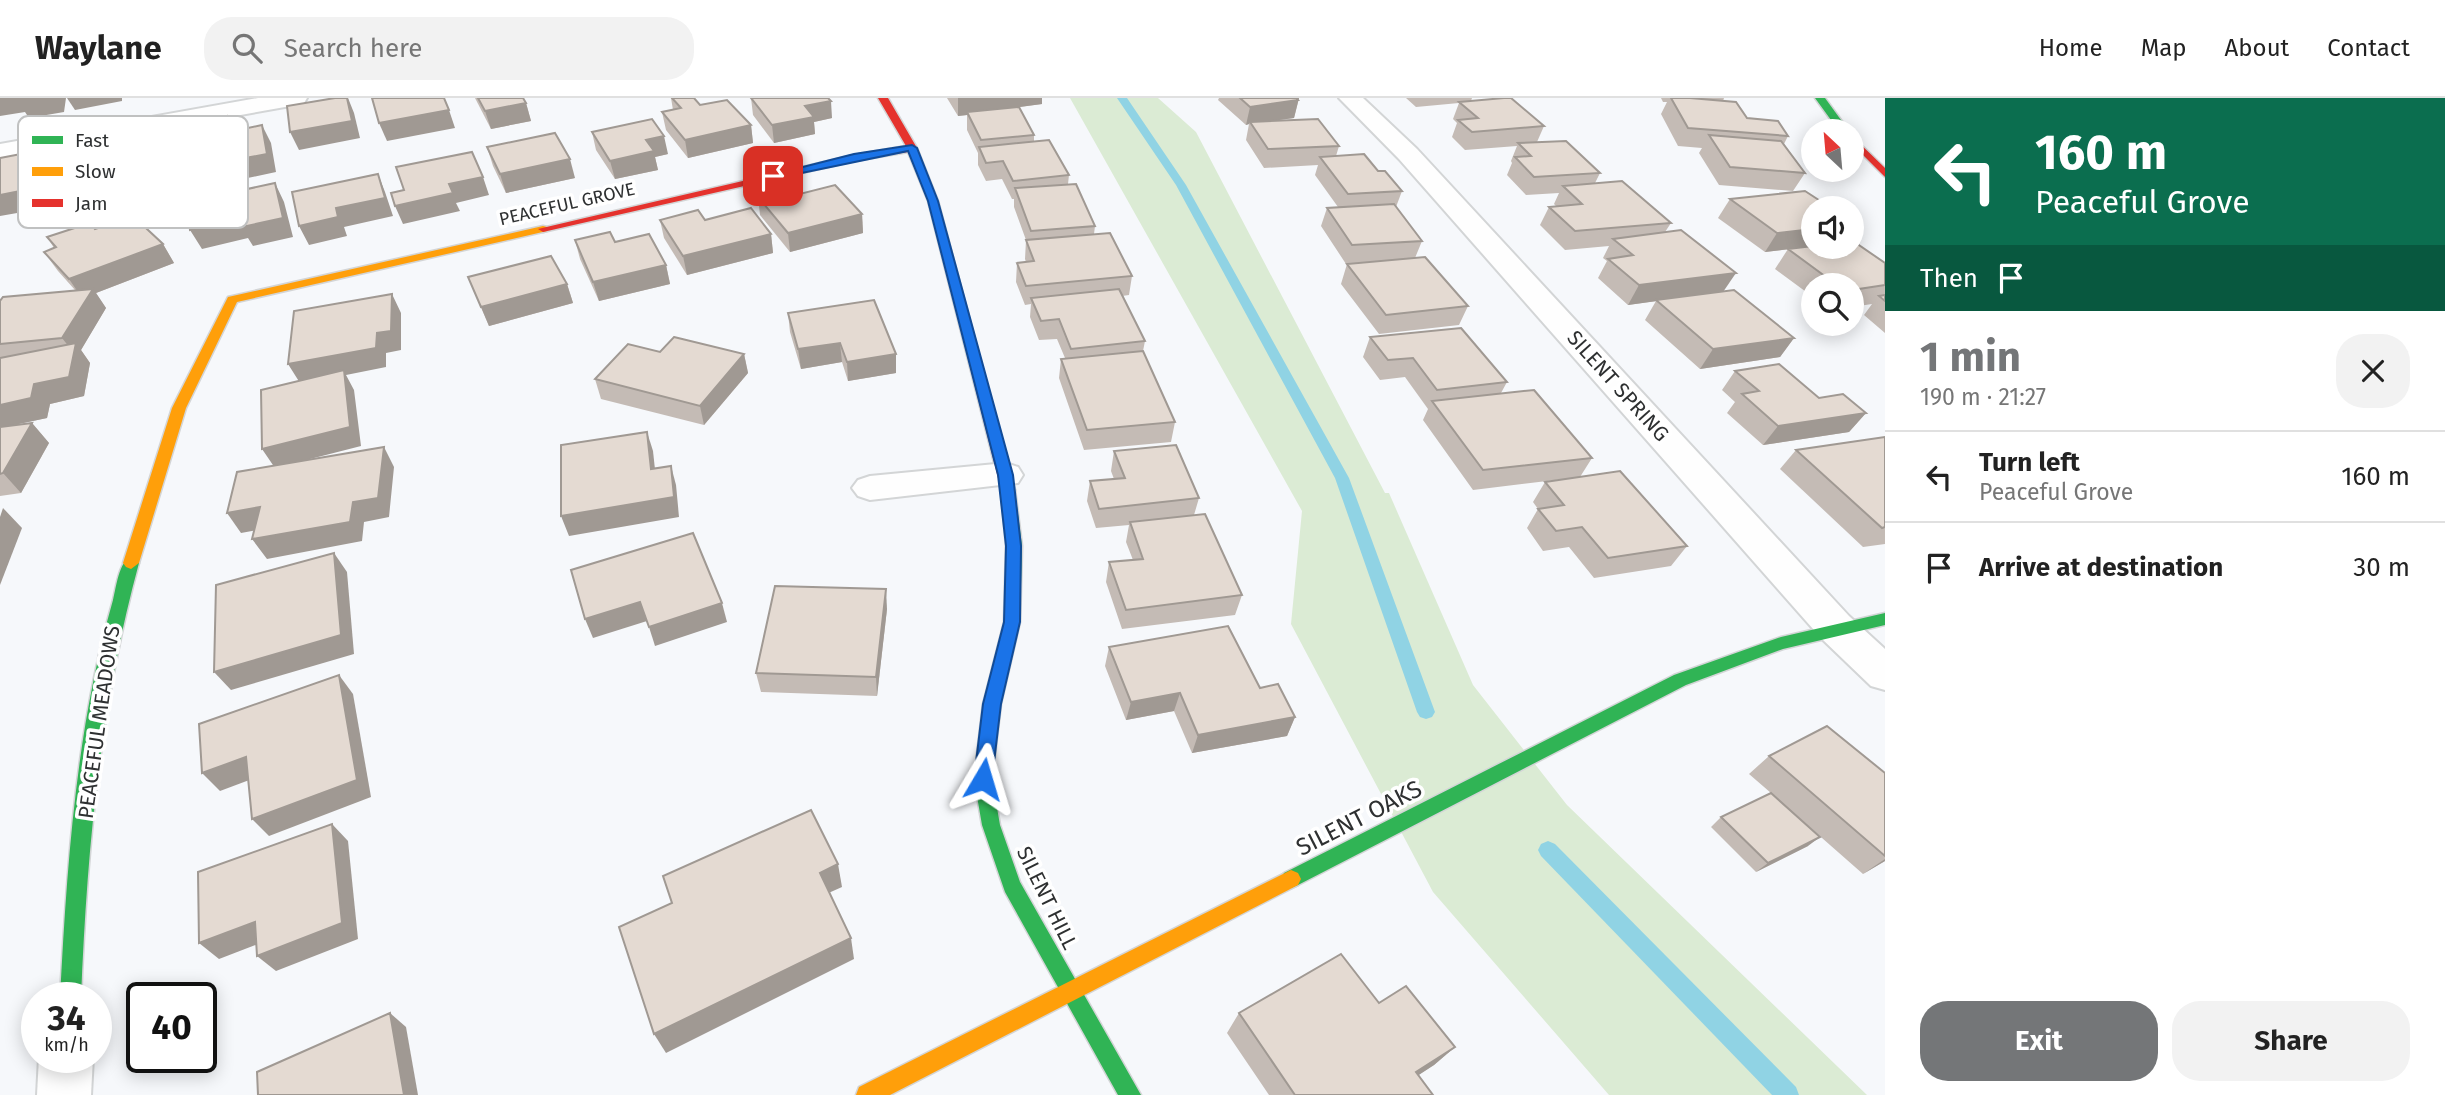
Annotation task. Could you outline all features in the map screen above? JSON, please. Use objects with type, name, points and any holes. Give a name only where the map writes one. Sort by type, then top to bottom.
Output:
[{"type":"street","points":[[195,116],[296,98]]},
{"type":"street","name":"SILENT HILL","points":[[883,98],[912,148],[933,201],[1006,475],[1014,546],[1012,622],[992,704],[983,779],[991,825],[1012,886],[1130,1095]]},
{"type":"street","name":"SILENT SPRING","points":[[1350,98],[1408,154],[1835,627],[1885,674]]},
{"type":"street","points":[[1820,98],[1835,119]]},
{"type":"street","points":[[0,151],[18,148]]},
{"type":"street","name":"PEACEFUL GROVE","points":[[232,300],[854,158],[912,148]]},
{"type":"street","points":[[1864,152],[1885,174]]},
{"type":"street","name":"PEACEFUL MEADOWS","points":[[71,982],[73,929],[94,724],[113,622],[178,408],[232,300]]},
{"type":"street","points":[[870,488],[1006,475]]},
{"type":"street","name":"SILENT OAKS","points":[[867,1095],[1680,680],[1741,653],[1835,627],[1885,619]]},
{"type":"street","points":[[64,1095],[65,1073]]},
{"type":"green space","points":[[1070,98],[1158,98],[1196,132],[1385,493],[1389,493],[1473,685],[1567,805],[1867,1095],[1609,1095],[1433,892],[1291,624],[1302,511]]},
{"type":"building","points":[[347,98],[352,121],[290,132],[287,106]]},
{"type":"building","points":[[372,98],[444,98],[449,110],[379,123]]},
{"type":"building","points":[[478,98],[523,98],[526,103],[485,111]]},
{"type":"building","points":[[672,98],[694,98],[700,105],[727,100],[751,125],[685,140],[662,112],[681,108]]},
{"type":"building","points":[[751,98],[828,98],[831,101],[805,106],[814,117],[772,125]]},
{"type":"building","points":[[1240,98],[1296,98],[1298,100],[1250,107]]},
{"type":"building","points":[[1511,98],[1544,126],[1472,132],[1458,120],[1478,118],[1459,102]]},
{"type":"building","points":[[1671,98],[1736,102],[1747,118],[1778,121],[1788,136],[1688,128]]},
{"type":"building","points":[[1019,107],[1034,135],[981,140],[967,112]]},
{"type":"building","points":[[652,119],[664,136],[646,140],[654,151],[610,161],[592,132]]},
{"type":"building","points":[[1318,119],[1339,146],[1268,149],[1250,122]]},
{"type":"building","points":[[262,125],[267,154],[248,158],[248,128]]},
{"type":"building","points":[[555,133],[570,159],[500,174],[487,147]]},
{"type":"building","points":[[1709,135],[1781,141],[1801,168],[1801,173],[1730,167]]},
{"type":"building","points":[[1049,140],[1069,175],[1013,181],[1003,161],[986,163],[979,147]]},
{"type":"building","points":[[1566,141],[1600,173],[1534,177],[1515,157],[1531,156],[1518,143]]},
{"type":"building","points":[[472,152],[483,177],[449,184],[453,193],[395,206],[391,193],[404,190],[396,167]]},
{"type":"building","points":[[1364,154],[1378,171],[1385,171],[1402,191],[1348,194],[1320,157]]},
{"type":"building","points":[[18,155],[18,191],[0,195],[0,158]]},
{"type":"building","points":[[378,174],[385,198],[336,208],[338,217],[299,226],[292,192]]},
{"type":"building","points":[[1622,181],[1671,223],[1575,231],[1549,207],[1582,204],[1563,186]]},
{"type":"building","points":[[275,183],[283,218],[248,226],[248,189]]},
{"type":"building","points":[[1076,184],[1095,226],[1031,231],[1015,188]]},
{"type":"building","points":[[835,185],[862,214],[788,233],[758,197],[794,188],[800,194]]},
{"type":"building","points":[[1805,191],[1813,196],[1801,196],[1801,230],[1777,233],[1730,199]]},
{"type":"building","points":[[1394,204],[1422,241],[1352,245],[1327,208]]},
{"type":"building","points":[[751,208],[771,234],[683,256],[660,220],[698,210],[705,220]]},
{"type":"building","points":[[75,228],[146,228],[163,244],[69,279],[44,252],[56,247],[47,237]]},
{"type":"building","points":[[1681,230],[1736,273],[1639,285],[1608,259],[1633,255],[1613,239]]},
{"type":"building","points":[[610,232],[615,242],[649,234],[666,265],[593,282],[575,240]]},
{"type":"building","points":[[1110,233],[1132,276],[1026,286],[1017,263],[1034,261],[1026,240]]},
{"type":"building","points":[[1801,247],[1801,259],[1788,249]]},
{"type":"building","points":[[1864,249],[1885,263],[1885,285],[1864,288],[1864,273],[1821,273],[1802,259],[1864,259]]},
{"type":"building","points":[[551,256],[567,284],[481,307],[468,277]]},
{"type":"building","points":[[1425,257],[1468,306],[1386,315],[1347,264]]},
{"type":"building","points":[[93,289],[62,338],[0,344],[0,301],[3,297]]},
{"type":"building","points":[[1119,289],[1145,341],[1071,349],[1059,319],[1041,321],[1031,298]]},
{"type":"building","points":[[1734,290],[1794,338],[1713,349],[1656,300]]},
{"type":"building","points":[[392,294],[391,331],[377,333],[376,348],[288,364],[294,311]]},
{"type":"building","points":[[874,300],[896,354],[847,362],[840,343],[798,349],[788,313]]},
{"type":"building","points":[[1461,328],[1507,382],[1437,390],[1413,358],[1388,360],[1370,337]]},
{"type":"building","points":[[674,337],[744,354],[700,406],[595,379],[628,344],[660,352]]},
{"type":"building","points":[[76,343],[69,377],[34,384],[31,398],[0,405],[0,358]]},
{"type":"building","points":[[1143,351],[1175,422],[1087,430],[1061,359]]},
{"type":"building","points":[[1779,364],[1819,398],[1843,394],[1866,413],[1778,426],[1742,394],[1759,391],[1735,371]]},
{"type":"building","points":[[344,370],[350,427],[262,449],[261,390]]},
{"type":"building","points":[[1534,390],[1592,458],[1483,470],[1432,401]]},
{"type":"building","points":[[32,423],[3,473],[0,474],[0,427]]},
{"type":"building","points":[[647,432],[651,469],[671,466],[674,497],[561,516],[561,445]]},
{"type":"building","points":[[1885,437],[1885,527],[1882,528],[1796,450]]},
{"type":"building","points":[[1176,445],[1199,498],[1099,509],[1090,481],[1125,478],[1114,451]]},
{"type":"building","points":[[384,447],[378,498],[353,502],[350,522],[252,539],[260,507],[227,513],[237,472]]},
{"type":"building","points":[[1620,471],[1687,546],[1608,558],[1582,527],[1556,531],[1538,509],[1564,505],[1545,482]]},
{"type":"building","points":[[1205,514],[1242,595],[1126,610],[1109,562],[1143,559],[1130,522]]},
{"type":"building","points":[[693,533],[722,603],[649,627],[640,602],[585,619],[571,570]]},
{"type":"building","points":[[334,553],[341,635],[214,672],[216,585]]},
{"type":"building","points":[[775,586],[886,589],[876,677],[756,673]]},
{"type":"building","points":[[1228,626],[1260,688],[1278,684],[1295,717],[1198,735],[1180,693],[1131,702],[1109,647]]},
{"type":"building","points":[[339,675],[357,780],[252,819],[246,757],[202,773],[199,724]]},
{"type":"building","points":[[1827,726],[1885,773],[1885,856],[1769,756]]},
{"type":"building","points":[[1771,793],[1820,837],[1768,863],[1721,817]]},
{"type":"building","points":[[811,810],[838,864],[820,873],[851,938],[654,1034],[619,927],[672,903],[663,876]]},
{"type":"building","points":[[332,824],[342,923],[257,956],[255,922],[199,943],[198,872]]},
{"type":"building","points":[[1341,954],[1379,1003],[1406,986],[1455,1047],[1416,1072],[1433,1095],[1295,1095],[1239,1013]]},
{"type":"building","points":[[390,1013],[404,1095],[258,1095],[257,1072]]},
{"type":"waterway","points":[[1122,98],[1181,185],[1342,478],[1426,712]]},
{"type":"waterway","points":[[1548,850],[1788,1095]]},
{"type":"traffic: fast","points":[[1820,98],[1835,119]]},
{"type":"traffic: fast","points":[[1008,490],[1014,546],[1012,622],[992,704],[983,779],[991,825],[1012,886],[1130,1095]]},
{"type":"traffic: fast","points":[[71,982],[76,888],[94,723],[116,616],[131,563]]},
{"type":"traffic: fast","points":[[1291,879],[1680,680],[1781,643],[1885,619]]},
{"type":"traffic: slow","points":[[131,563],[179,408],[232,300],[543,229]]},
{"type":"traffic: slow","points":[[867,1095],[1291,879]]},
{"type":"traffic: jam","points":[[883,98],[912,148],[933,201],[1008,490]]},
{"type":"traffic: jam","points":[[543,229],[854,158],[912,148]]},
{"type":"traffic: jam","points":[[1864,152],[1885,174]]},
{"type":"route","points":[[773,176],[912,148],[933,201],[1006,475],[1014,546],[1012,622],[992,704],[983,779]]}]
